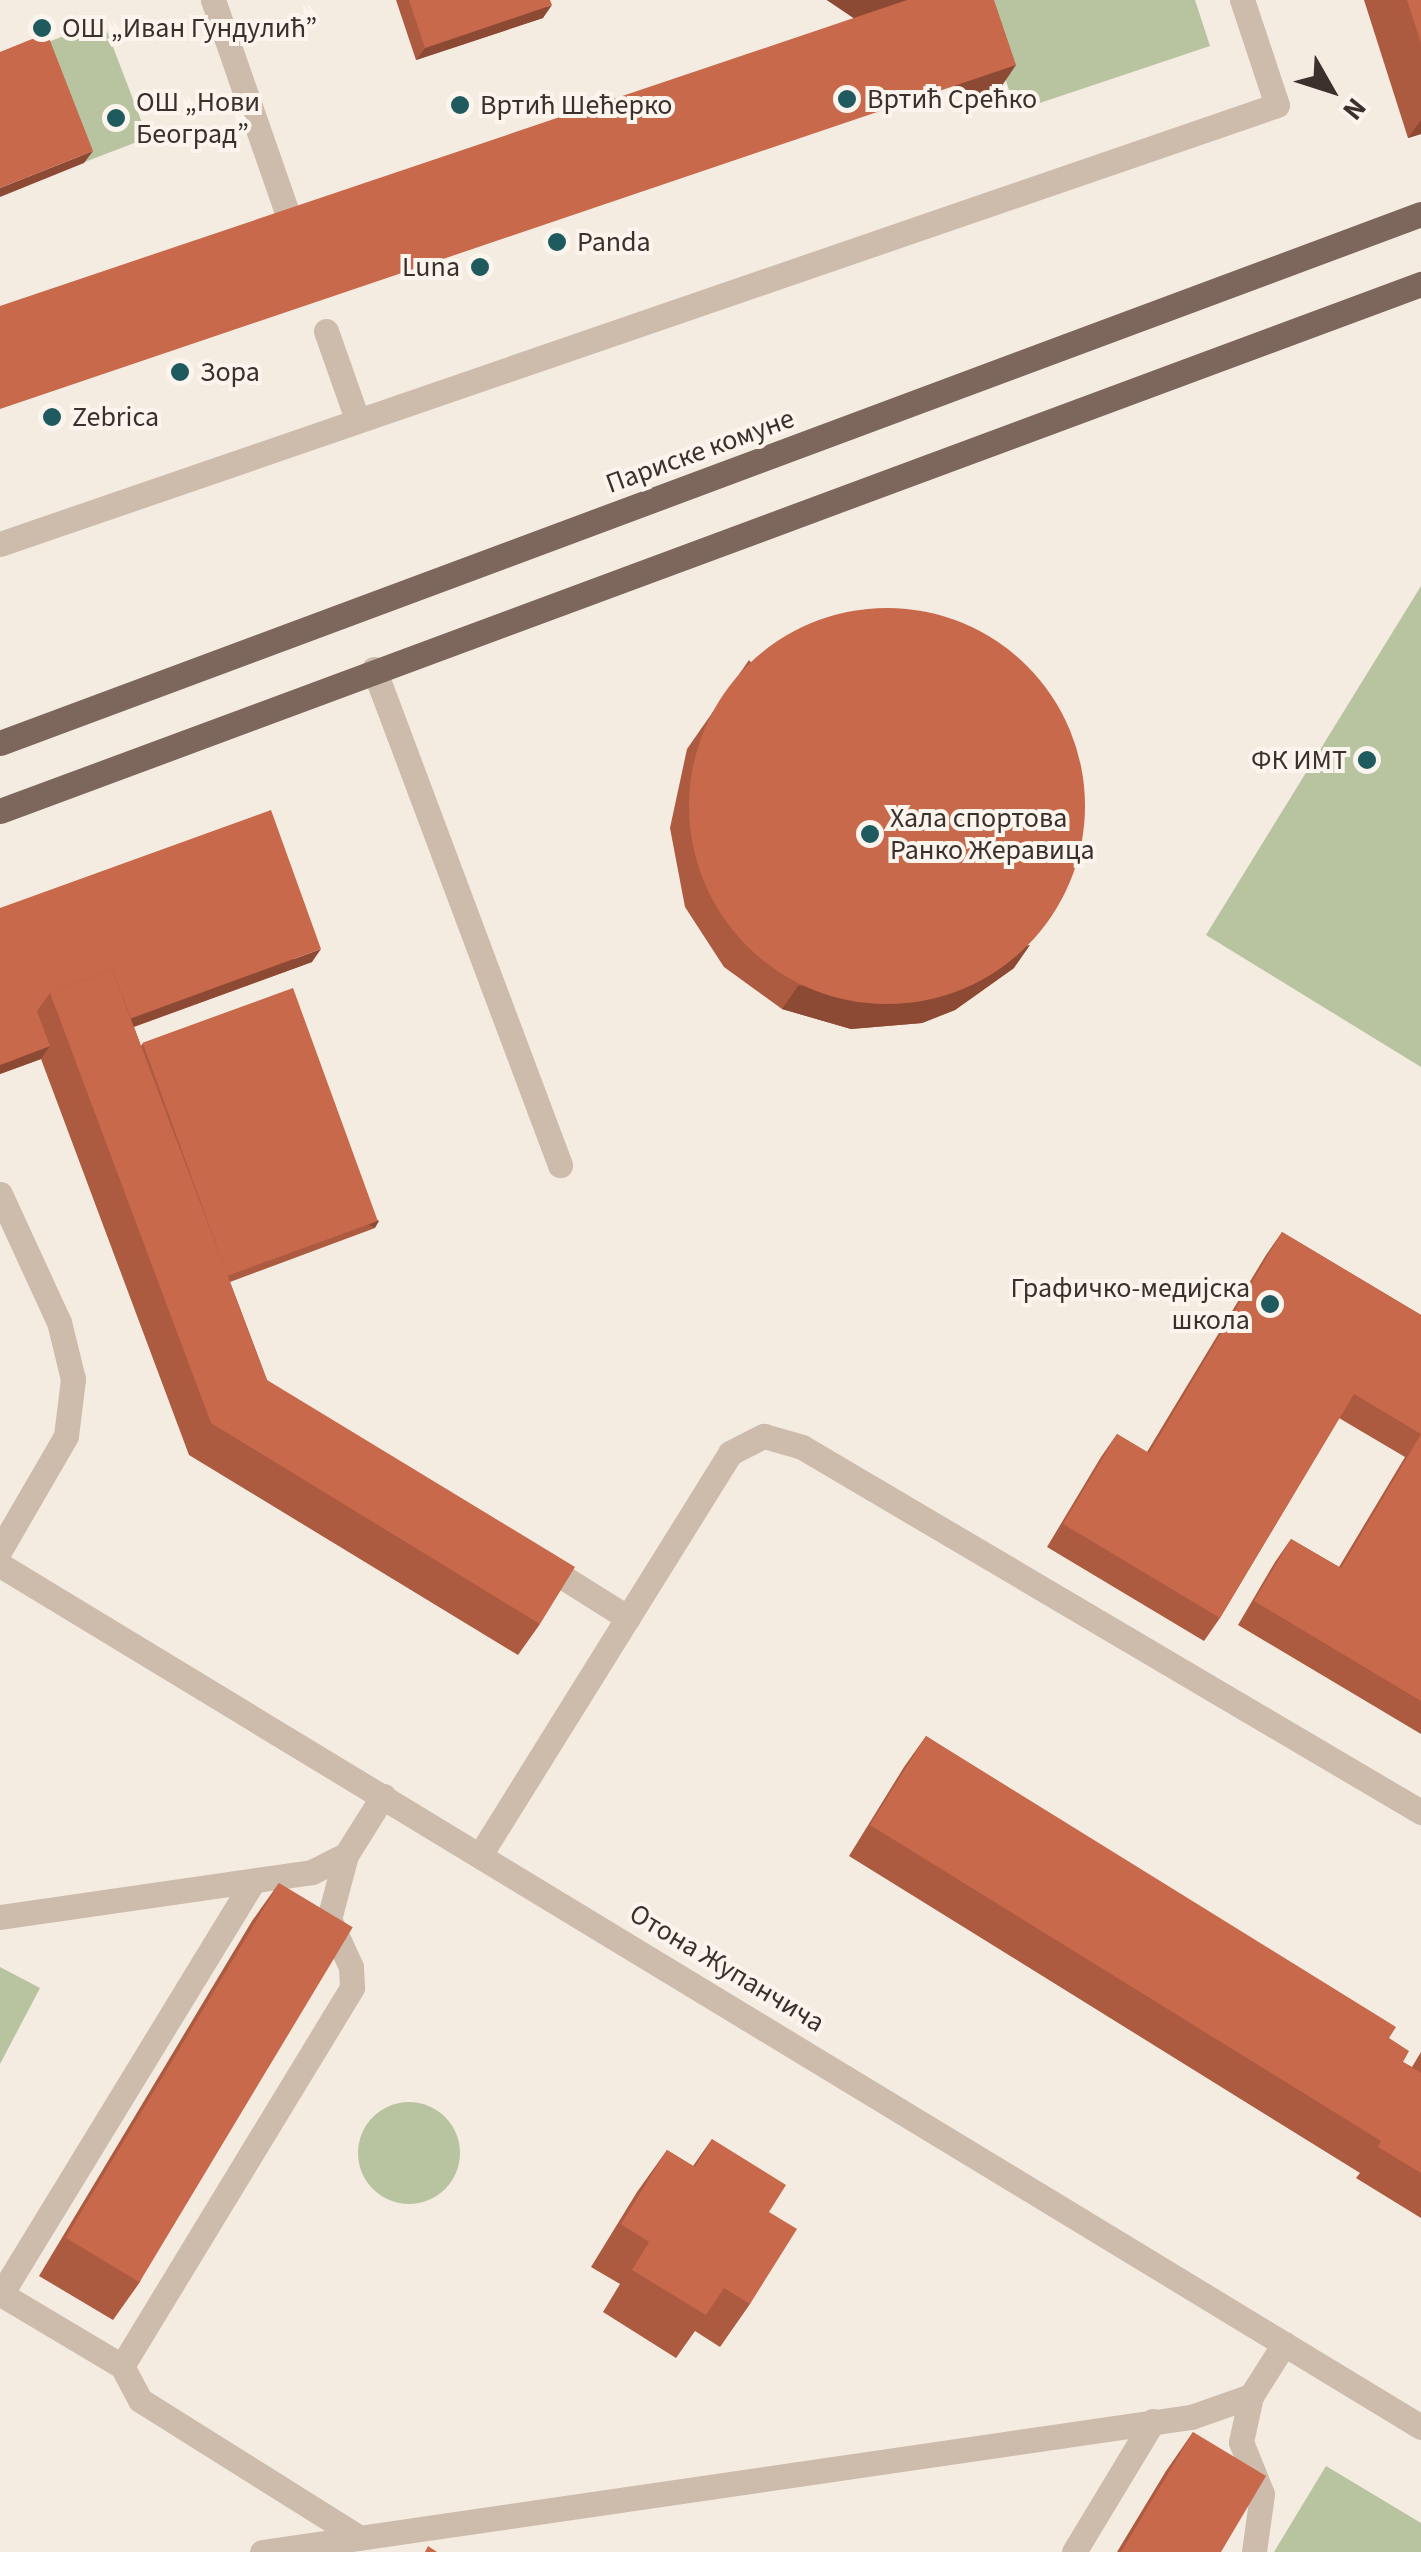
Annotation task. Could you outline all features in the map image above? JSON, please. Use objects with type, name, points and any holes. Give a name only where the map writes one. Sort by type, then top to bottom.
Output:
[{"type":"main road","name":"Париске комуне","points":[[0,743],[1421,214]]},
{"type":"main road","points":[[0,812],[374,669],[1421,284]]},
{"type":"street","points":[[213,0],[296,239]]},
{"type":"street","points":[[0,544],[1277,105],[1242,0]]},
{"type":"street","points":[[326,331],[358,419]]},
{"type":"street","points":[[374,669],[560,1165]]},
{"type":"street","points":[[0,1194],[65,1336],[73,1379],[66,1436],[0,1550]]},
{"type":"street","points":[[480,1855],[730,1453],[764,1436],[802,1447],[1421,1812]]},
{"type":"street","points":[[511,1545],[628,1618]]},
{"type":"street","name":"Отона Жупанчича","points":[[0,1565],[1421,2427]]},
{"type":"street","points":[[122,2366],[352,1988],[350,1968],[329,1918],[346,1855],[383,1796]]},
{"type":"street","points":[[0,1917],[252,1883],[312,1872],[346,1855]]},
{"type":"street","points":[[252,1883],[1,2294],[122,2366],[140,2400],[355,2536]]},
{"type":"street","points":[[1254,2552],[1262,2494],[1241,2442],[1250,2396],[1284,2344]]},
{"type":"street","points":[[262,2552],[1191,2417],[1250,2396]]},
{"type":"street","points":[[1074,2552],[1153,2420]]},
{"type":"green space","points":[[979,0],[1195,0],[1210,46],[1016,111]]},
{"type":"green space","points":[[103,21],[148,138],[83,162],[39,46]]},
{"type":"green space","name":"ФК ИМТ","points":[[1421,586],[1421,1067],[1206,935]]},
{"type":"green space","points":[[0,1967],[40,1988],[0,2064]]},
{"type":"green space","points":[[409,2102],[429,2105],[452,2124],[460,2153],[457,2173],[438,2196],[409,2204],[389,2201],[366,2182],[358,2153],[361,2133],[380,2110]]},
{"type":"green space","points":[[1326,2466],[1421,2523],[1421,2552],[1274,2552]]},
{"type":"building","points":[[409,0],[550,0],[552,5],[425,48]]},
{"type":"building","points":[[907,0],[994,0],[1016,65],[0,409],[0,306]]},
{"type":"building","points":[[1407,0],[1421,0],[1421,43]]},
{"type":"building","points":[[47,33],[93,151],[0,188],[0,52]]},
{"type":"building","name":"Хала спортова Ранко Жеравица","points":[[887,608],[926,612],[963,623],[997,641],[1027,666],[1052,696],[1070,730],[1081,767],[1085,806],[1081,845],[1070,882],[1052,916],[1027,946],[997,971],[963,989],[926,1000],[887,1004],[848,1000],[811,989],[777,971],[747,946],[722,916],[704,882],[693,845],[689,806],[693,767],[704,730],[722,696],[747,666],[777,641],[811,623],[848,612]]},
{"type":"building","points":[[271,810],[321,949],[131,1018],[112,969],[50,993],[37,1011],[50,1046],[0,1065],[0,908]]},
{"type":"building","points":[[112,969],[267,1380],[575,1567],[540,1624],[211,1423],[50,993]]},
{"type":"building","points":[[293,988],[378,1221],[227,1276],[143,1043]]},
{"type":"building","points":[[1282,1232],[1421,1315],[1421,1434],[1354,1394],[1220,1618],[1063,1524],[1117,1434],[1149,1453]]},
{"type":"building","points":[[1421,1434],[1421,1701],[1254,1601],[1291,1539],[1341,1568]]},
{"type":"building","points":[[926,1736],[1396,2027],[1389,2038],[1409,2051],[1403,2062],[1421,2073],[1421,2173],[1378,2147],[1381,2141],[870,1825]]},
{"type":"building","points":[[279,1883],[353,1927],[139,2282],[66,2238]]},
{"type":"building","points":[[712,2139],[786,2185],[769,2212],[797,2229],[750,2304],[724,2288],[706,2315],[632,2270],[649,2242],[621,2224],[667,2150],[695,2167]]},
{"type":"building","points":[[1193,2432],[1266,2476],[1221,2552],[1121,2552]]},
{"type":"place","name":"ОШ „Иван Гундулић”","points":[[42,28]]},
{"type":"place","name":"Вртић Срећко","points":[[847,99]]},
{"type":"place","name":"Вртић Шећерко","points":[[460,105]]},
{"type":"place","name":"ОШ „Нови Београд”","points":[[116,118]]},
{"type":"place","name":"Panda","points":[[557,242]]},
{"type":"place","name":"Luna","points":[[480,267]]},
{"type":"place","name":"Зора","points":[[180,372]]},
{"type":"place","name":"Zebrica","points":[[52,417]]},
{"type":"place","name":"ФК ИМТ","points":[[1367,760]]},
{"type":"place","name":"Хала спортова Ранко Жеравица","points":[[870,834]]},
{"type":"place","name":"Графичко-медијска школа","points":[[1270,1304]]}]
